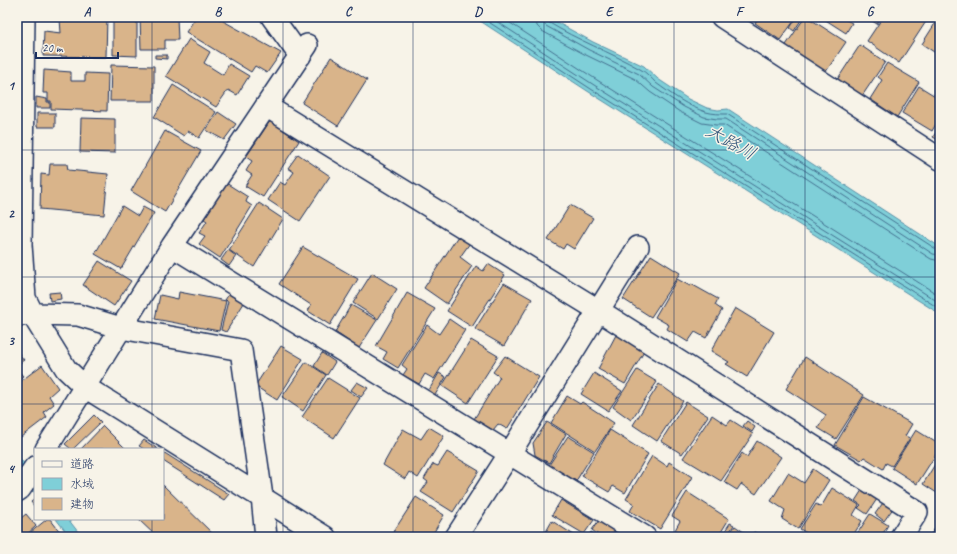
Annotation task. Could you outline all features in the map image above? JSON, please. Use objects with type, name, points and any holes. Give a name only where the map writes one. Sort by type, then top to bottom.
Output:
[{"type":"street","points":[[24,17],[21,245],[26,298],[25,314],[66,369],[85,387],[325,537]]},
{"type":"street","points":[[47,448],[172,246],[304,50],[272,17]]},
{"type":"street","points":[[722,17],[940,159]]},
{"type":"street","points":[[266,106],[598,310],[917,512],[901,537]]},
{"type":"street","points":[[172,246],[645,537]]},
{"type":"street","points":[[456,537],[638,247]]},
{"type":"street","points":[[25,314],[78,315],[121,328],[241,350],[262,497],[266,537]]},
{"type":"street","points":[[17,491],[34,468]]},
{"type":"water","name":"大路川","points":[[474,17],[547,17],[593,42],[644,66],[658,79],[688,99],[707,108],[718,110],[728,109],[940,247],[940,314],[589,92]]},
{"type":"water","points":[[17,455],[34,476],[34,492],[17,471]]},
{"type":"water","points":[[57,520],[69,520],[82,537],[70,537]]},
{"type":"building","points":[[89,17],[107,17],[106,57],[43,56],[44,31],[61,33],[60,19],[89,20]]},
{"type":"building","points":[[113,17],[137,17],[137,56],[113,55]]},
{"type":"building","points":[[140,17],[177,17],[178,40],[165,40],[165,49],[141,49]]},
{"type":"building","points":[[196,17],[216,17],[281,53],[267,73],[255,66],[251,72],[186,32]]},
{"type":"building","points":[[739,17],[750,17],[746,23]]},
{"type":"building","points":[[759,17],[797,17],[780,40],[755,23]]},
{"type":"building","points":[[797,17],[803,17],[794,31],[790,28]]},
{"type":"building","points":[[805,17],[846,42],[825,73],[784,48]]},
{"type":"building","points":[[821,17],[841,17],[852,23],[846,33]]},
{"type":"building","points":[[866,17],[881,17],[877,24]]},
{"type":"building","points":[[883,17],[929,17],[899,63],[867,41]]},
{"type":"building","points":[[933,17],[940,17],[940,56],[922,44],[936,22],[932,20]]},
{"type":"building","points":[[189,39],[210,52],[204,63],[223,75],[229,64],[249,76],[237,95],[228,90],[216,107],[166,76]]},
{"type":"building","points":[[860,45],[885,62],[862,96],[837,80]]},
{"type":"building","points":[[155,55],[167,55],[167,59],[155,58]]},
{"type":"building","points":[[331,57],[367,80],[338,126],[302,103]]},
{"type":"building","points":[[887,63],[919,82],[897,117],[870,99],[882,80],[878,77]]},
{"type":"building","points":[[111,65],[154,66],[154,101],[110,101]]},
{"type":"building","points":[[44,70],[71,72],[71,81],[85,81],[85,73],[108,74],[107,111],[51,109],[51,101],[48,101],[48,93],[43,93]]},
{"type":"building","points":[[173,85],[216,112],[199,138],[188,131],[184,136],[154,117]]},
{"type":"building","points":[[919,86],[940,99],[940,117],[932,131],[902,113]]},
{"type":"building","points":[[36,97],[47,99],[47,102],[50,102],[50,108],[36,108]]},
{"type":"building","points":[[218,112],[236,124],[224,140],[206,130]]},
{"type":"building","points":[[37,113],[55,113],[55,127],[37,127]]},
{"type":"building","points":[[81,118],[115,119],[115,153],[80,152]]},
{"type":"building","points":[[270,121],[299,141],[263,197],[245,186],[252,175],[246,171],[252,161],[246,157]]},
{"type":"building","points":[[940,126],[940,141],[933,137]]},
{"type":"building","points":[[165,131],[201,151],[165,212],[131,191]]},
{"type":"building","points":[[298,154],[330,176],[300,221],[268,200],[280,182],[285,185],[294,172],[288,168]]},
{"type":"building","points":[[50,164],[67,164],[68,170],[108,174],[104,215],[40,209],[41,174],[49,175]]},
{"type":"building","points":[[226,183],[248,197],[246,202],[252,206],[220,258],[199,244],[205,236],[199,233],[207,221],[204,219]]},
{"type":"building","points":[[259,203],[283,219],[254,267],[229,250]]},
{"type":"building","points":[[570,205],[593,218],[574,249],[566,244],[563,249],[548,240]]},
{"type":"building","points":[[122,206],[138,216],[143,207],[154,213],[121,269],[95,254]]},
{"type":"building","points":[[458,236],[470,243],[460,257],[472,266],[447,304],[424,288]]},
{"type":"building","points":[[303,247],[358,279],[330,325],[308,311],[311,305],[279,284]]},
{"type":"building","points":[[228,250],[236,256],[229,266],[221,260]]},
{"type":"building","points":[[651,255],[680,273],[651,317],[623,299]]},
{"type":"building","points":[[99,261],[131,281],[114,306],[83,285]]},
{"type":"building","points":[[488,264],[505,275],[472,327],[447,311],[476,266],[483,271]]},
{"type":"building","points":[[372,273],[397,289],[378,319],[353,303]]},
{"type":"building","points":[[677,279],[690,286],[691,284],[718,299],[715,305],[722,310],[706,338],[695,332],[688,342],[667,329],[669,325],[655,317]]},
{"type":"building","points":[[504,283],[532,299],[504,346],[475,329]]},
{"type":"building","points":[[60,292],[61,299],[50,301],[49,293]]},
{"type":"building","points":[[179,292],[226,301],[219,331],[155,319],[160,295],[178,299]]},
{"type":"building","points":[[407,293],[435,309],[398,368],[383,359],[387,352],[376,346]]},
{"type":"building","points":[[229,294],[244,303],[226,332],[221,330],[228,301],[225,300]]},
{"type":"building","points":[[351,305],[377,320],[359,348],[335,332]]},
{"type":"building","points":[[735,308],[774,332],[747,377],[726,364],[729,362],[711,351]]},
{"type":"building","points":[[449,319],[465,330],[434,379],[425,374],[419,384],[403,375],[407,369],[402,365],[427,325],[439,334]]},
{"type":"building","points":[[617,333],[645,350],[625,384],[598,369]]},
{"type":"building","points":[[471,340],[498,356],[468,403],[442,386]]},
{"type":"building","points":[[281,346],[303,359],[277,400],[255,386]]},
{"type":"building","points":[[17,351],[24,360],[17,365]]},
{"type":"building","points":[[322,353],[335,362],[327,375],[314,366]]},
{"type":"building","points":[[505,356],[539,377],[507,429],[498,424],[493,430],[474,419],[500,377],[493,372]]},
{"type":"building","points":[[805,357],[864,395],[836,439],[818,428],[826,415],[786,389]]},
{"type":"building","points":[[306,362],[326,375],[303,411],[282,397]]},
{"type":"building","points":[[42,365],[58,388],[49,396],[54,404],[44,412],[47,417],[17,440],[17,384]]},
{"type":"building","points":[[17,369],[23,376],[17,381]]},
{"type":"building","points":[[637,370],[657,382],[631,420],[613,407]]},
{"type":"building","points":[[439,373],[446,377],[435,395],[429,390]]},
{"type":"building","points":[[594,373],[622,391],[608,411],[581,394]]},
{"type":"building","points":[[328,378],[360,398],[334,438],[302,417]]},
{"type":"building","points":[[357,382],[368,388],[361,397],[351,390]]},
{"type":"building","points":[[659,384],[683,401],[657,441],[633,425]]},
{"type":"building","points":[[567,396],[580,404],[582,402],[614,423],[595,451],[551,423]]},
{"type":"building","points":[[864,397],[912,424],[905,436],[910,438],[892,466],[886,463],[883,469],[864,457],[861,460],[835,445]]},
{"type":"building","points":[[686,402],[708,416],[682,454],[661,441]]},
{"type":"building","points":[[94,415],[101,422],[74,448],[70,448],[65,444]]},
{"type":"building","points":[[712,415],[727,425],[731,420],[753,434],[721,481],[683,458]]},
{"type":"building","points":[[747,421],[755,427],[752,432],[743,426]]},
{"type":"building","points":[[547,422],[566,434],[549,463],[535,455],[533,443]]},
{"type":"building","points":[[103,426],[125,448],[82,448]]},
{"type":"building","points":[[429,427],[444,436],[418,478],[409,472],[405,479],[383,465],[403,429],[421,439]]},
{"type":"building","points":[[610,430],[648,454],[625,493],[613,486],[609,492],[582,476]]},
{"type":"building","points":[[916,430],[940,445],[940,448],[917,484],[892,468]]},
{"type":"building","points":[[568,436],[594,452],[576,481],[549,465]]},
{"type":"building","points":[[144,440],[156,448],[142,448],[139,446]]},
{"type":"building","points":[[757,441],[781,457],[756,494],[741,484],[737,490],[724,482],[742,453],[747,457]]},
{"type":"building","points":[[447,452],[479,471],[453,512],[421,492],[428,482],[424,479],[433,464],[438,466]]},
{"type":"building","points":[[164,453],[229,494],[224,500],[164,462]]},
{"type":"building","points":[[652,456],[667,466],[669,462],[692,477],[660,529],[630,511],[634,504],[626,499]]},
{"type":"building","points":[[940,456],[940,495],[923,484]]},
{"type":"building","points":[[813,469],[829,480],[798,529],[782,519],[785,510],[771,501],[788,473],[804,483]]},
{"type":"building","points":[[164,486],[216,537],[157,537],[139,520],[164,520]]},
{"type":"building","points":[[864,487],[879,496],[867,514],[858,508],[861,505],[855,501]]},
{"type":"building","points":[[832,488],[859,505],[853,515],[862,521],[852,537],[813,537],[800,529],[816,504],[821,507]]},
{"type":"building","points":[[687,492],[729,519],[718,537],[680,537],[682,534],[675,530],[680,521],[672,516]]},
{"type":"building","points":[[416,497],[444,515],[431,537],[390,537]]},
{"type":"building","points":[[561,500],[594,520],[584,534],[552,515]]},
{"type":"building","points":[[885,500],[894,507],[884,521],[875,514]]},
{"type":"building","points":[[26,514],[36,526],[24,537],[19,537],[18,526],[21,518]]},
{"type":"building","points":[[870,514],[888,525],[881,537],[855,537]]},
{"type":"building","points":[[46,520],[51,520],[64,537],[25,537]]},
{"type":"building","points":[[599,520],[615,531],[611,537],[601,537],[592,530]]},
{"type":"building","points":[[552,521],[577,537],[543,537]]},
{"type":"building","points":[[730,523],[734,525],[726,537],[721,537]]},
{"type":"building","points":[[938,524],[940,525],[940,537],[929,537]]},
{"type":"building","points":[[735,526],[751,537],[727,537]]},
{"type":"building","points":[[591,532],[598,537],[587,537]]},
{"type":"building","points":[[754,532],[762,537],[751,537]]}]
